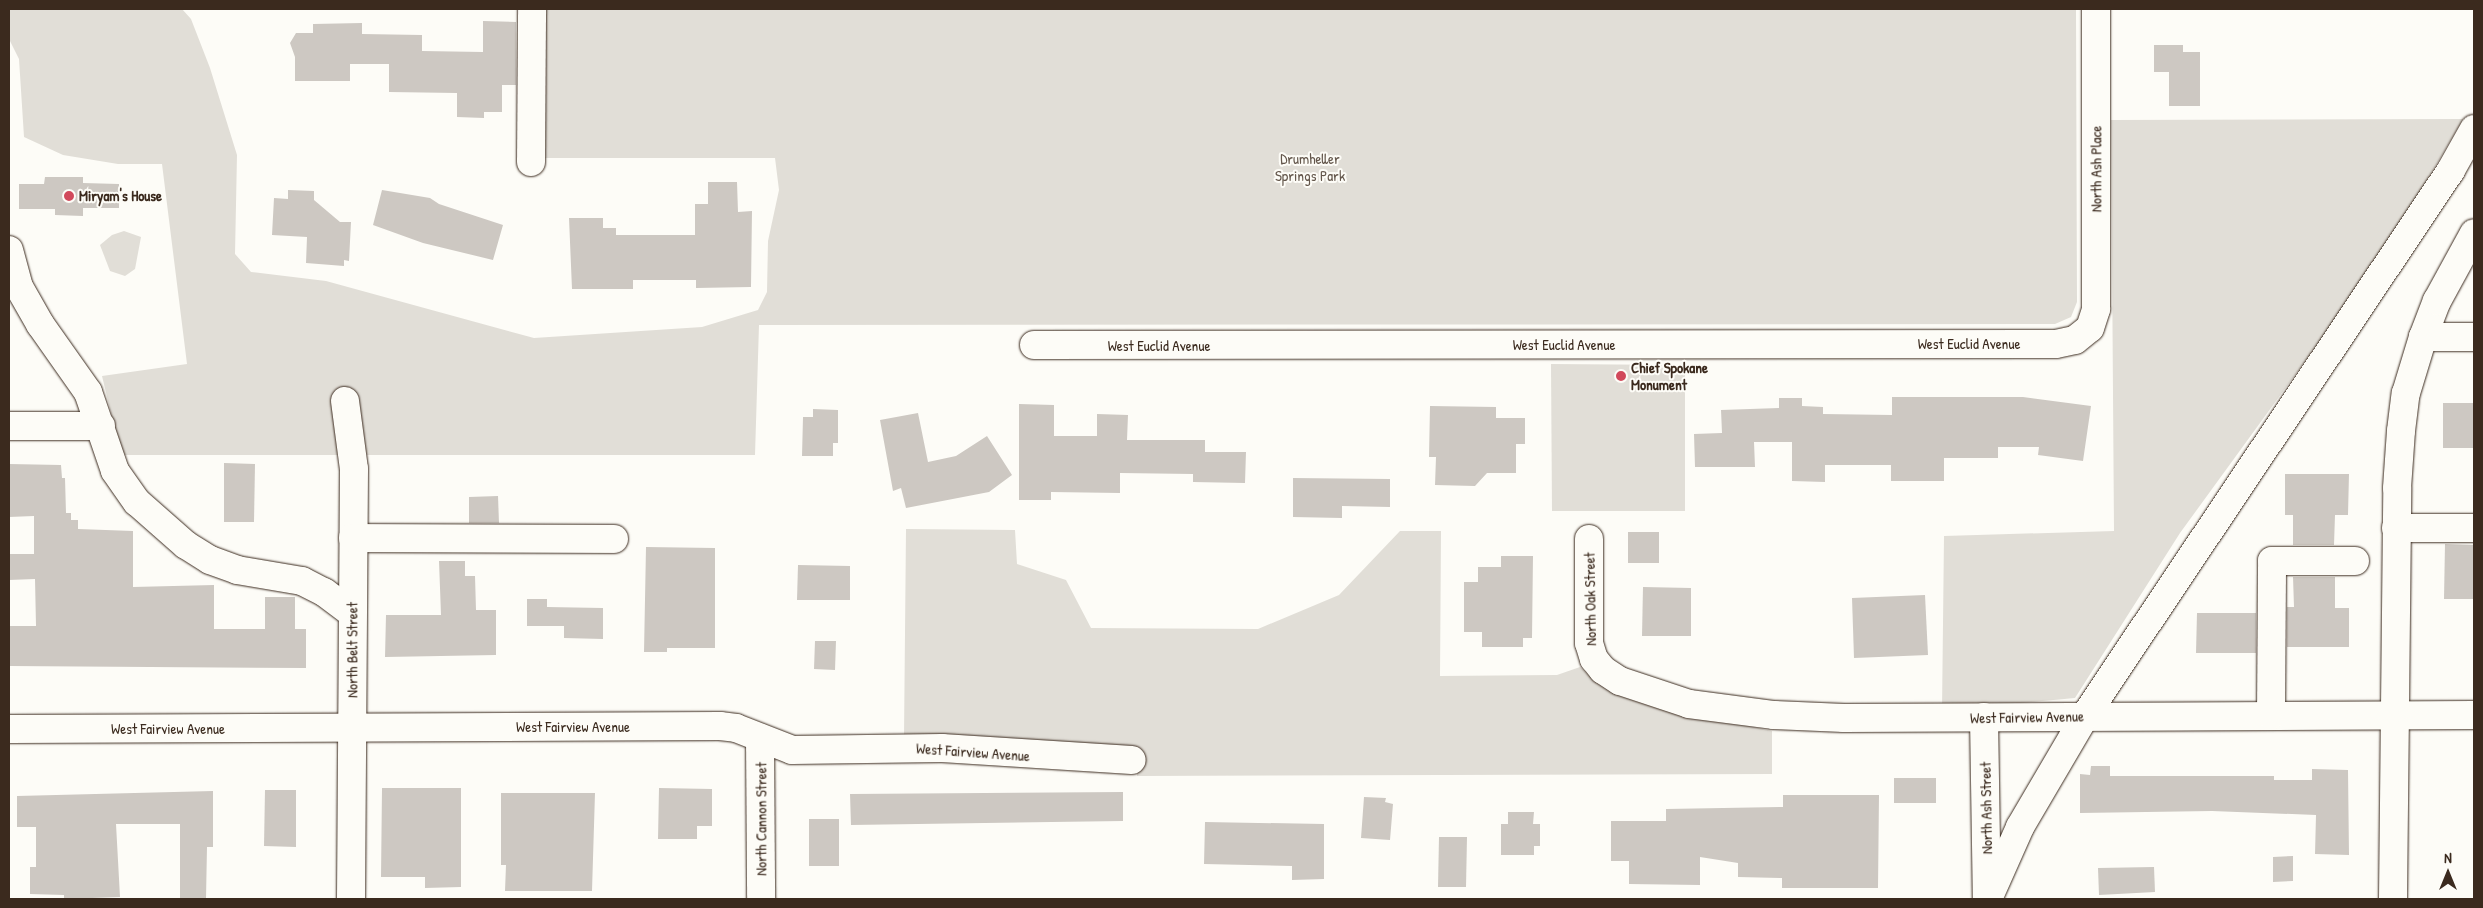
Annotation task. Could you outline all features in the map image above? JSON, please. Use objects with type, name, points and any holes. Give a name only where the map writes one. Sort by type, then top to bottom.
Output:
[{"type":"street","points":[[531,162],[532,9]]},
{"type":"street","name":"North Ash Place","points":[[2090,328],[2096,309],[2096,9]]},
{"type":"street","points":[[1988,899],[2020,827],[2085,716],[2446,179],[2474,129]]},
{"type":"street","points":[[2393,899],[2396,715],[2396,528],[2401,431],[2406,393],[2423,336],[2437,300],[2474,233]]},
{"type":"street","points":[[9,250],[27,303],[88,392],[101,426],[110,461],[121,481],[150,515],[186,545],[223,566],[314,586],[352,613]]},
{"type":"street","name":"West Euclid Avenue","points":[[1034,345],[2056,344],[2074,340],[2090,328]]},
{"type":"street","points":[[2423,336],[2474,337]]},
{"type":"street","name":"North Belt Street","points":[[345,401],[353,454],[350,899]]},
{"type":"street","points":[[9,426],[101,426]]},
{"type":"street","points":[[2396,528],[2474,528]]},
{"type":"street","points":[[353,538],[614,539]]},
{"type":"street","name":"North Oak Street","points":[[1589,540],[1589,643],[1594,659]]},
{"type":"street","points":[[2271,716],[2272,561],[2355,561]]},
{"type":"street","name":"West Fairview Avenue","points":[[1594,659],[1609,675],[1635,688],[1676,701],[1724,710],[1826,718],[2474,715]]},
{"type":"street","name":"North Ash Street","points":[[1984,717],[1988,899]]},
{"type":"street","name":"West Fairview Avenue","points":[[9,729],[720,726],[736,728],[792,750],[942,748],[1132,760]]},
{"type":"street","name":"North Cannon Street","points":[[760,738],[761,899]]},
{"type":"green space","name":"Drumheller Springs Park","points":[[9,9],[182,9],[191,19],[210,68],[237,155],[235,254],[251,272],[326,281],[534,338],[702,327],[758,310],[767,292],[768,241],[779,190],[775,158],[543,158],[544,9],[2076,9],[2077,302],[2071,317],[2055,324],[759,325],[755,455],[121,455],[102,376],[187,364],[162,164],[118,164],[63,155],[24,137],[19,59],[9,39]]},
{"type":"green space","points":[[2463,119],[2429,177],[2332,324],[2180,533],[2075,698],[1942,710],[1944,536],[2114,531],[2111,120]]},
{"type":"green space","points":[[124,231],[141,237],[135,269],[125,276],[110,271],[100,245],[112,235]]},
{"type":"green space","points":[[1551,364],[1685,365],[1685,511],[1552,511]]},
{"type":"green space","points":[[906,529],[1015,530],[1017,564],[1066,580],[1091,628],[1258,629],[1339,595],[1400,531],[1441,531],[1440,676],[1557,675],[1580,667],[1598,684],[1653,705],[1772,731],[1772,774],[1137,776],[1135,749],[904,736]]},
{"type":"building","points":[[483,21],[516,22],[516,85],[502,85],[502,112],[484,112],[484,118],[457,117],[457,93],[389,92],[389,64],[350,64],[350,81],[295,81],[295,57],[290,43],[296,33],[313,33],[313,24],[362,23],[362,34],[422,35],[422,51],[483,52]]},
{"type":"building","points":[[2154,45],[2183,45],[2183,52],[2200,52],[2200,106],[2169,106],[2169,72],[2154,72]]},
{"type":"building","name":"Miryam's House","points":[[45,177],[83,177],[83,183],[119,184],[119,208],[83,208],[83,216],[55,215],[55,209],[19,209],[19,184],[44,184]]},
{"type":"building","points":[[708,182],[737,182],[738,212],[752,211],[751,287],[696,288],[696,280],[633,280],[633,289],[572,289],[569,218],[603,218],[603,228],[616,228],[616,235],[695,235],[695,204],[708,204]]},
{"type":"building","points":[[288,190],[314,191],[314,200],[340,222],[351,222],[349,261],[344,260],[344,266],[306,263],[307,237],[272,235],[274,198],[288,199]]},
{"type":"building","points":[[382,190],[430,198],[439,204],[503,225],[493,260],[423,243],[373,225]]},
{"type":"building","points":[[1892,397],[2023,397],[2091,406],[2083,461],[2038,455],[2039,447],[1998,447],[1998,458],[1944,458],[1944,481],[1891,481],[1891,465],[1825,465],[1825,482],[1792,481],[1792,442],[1754,442],[1755,467],[1695,467],[1694,434],[1722,433],[1721,410],[1779,408],[1779,398],[1802,398],[1802,406],[1823,407],[1823,414],[1892,415]]},
{"type":"building","points":[[2443,403],[2474,403],[2474,448],[2443,448]]},
{"type":"building","points":[[1019,404],[1054,405],[1054,436],[1097,436],[1097,414],[1128,415],[1127,440],[1205,440],[1205,452],[1246,452],[1245,483],[1193,482],[1193,474],[1120,473],[1120,493],[1051,492],[1051,500],[1019,500]]},
{"type":"building","points":[[1430,406],[1496,407],[1496,418],[1525,418],[1525,444],[1516,444],[1516,473],[1487,473],[1475,486],[1435,485],[1436,457],[1429,457]]},
{"type":"building","points":[[813,409],[838,410],[838,443],[833,443],[833,456],[802,456],[803,417],[813,417]]},
{"type":"building","points":[[918,413],[928,462],[956,456],[987,436],[1012,475],[989,492],[906,508],[901,488],[893,491],[880,420]]},
{"type":"building","points":[[224,463],[255,464],[254,522],[224,522]]},
{"type":"building","points":[[9,464],[61,465],[62,478],[65,478],[66,513],[71,513],[71,520],[78,520],[78,529],[133,531],[133,587],[214,585],[214,629],[265,629],[265,597],[295,597],[295,629],[306,629],[306,668],[9,666],[9,626],[36,626],[35,579],[9,580],[9,554],[34,554],[34,516],[9,517]]},
{"type":"building","points":[[2285,474],[2349,474],[2348,515],[2335,515],[2334,545],[2293,545],[2293,515],[2285,515]]},
{"type":"building","points":[[1293,478],[1390,479],[1390,507],[1342,506],[1342,518],[1293,517]]},
{"type":"building","points":[[498,496],[499,523],[469,523],[469,497]]},
{"type":"building","points":[[1628,532],[1659,532],[1659,563],[1628,563]]},
{"type":"building","points":[[2445,544],[2474,545],[2474,599],[2444,599]]},
{"type":"building","points":[[646,547],[715,548],[715,648],[667,648],[667,652],[644,652]]},
{"type":"building","points":[[1501,556],[1533,556],[1532,638],[1523,638],[1523,647],[1482,647],[1482,632],[1464,632],[1464,582],[1478,582],[1478,567],[1501,567]]},
{"type":"building","points":[[439,561],[465,561],[465,576],[475,576],[476,610],[496,610],[496,655],[385,657],[386,615],[441,615]]},
{"type":"building","points":[[798,565],[850,566],[850,600],[797,600]]},
{"type":"building","points":[[2293,577],[2335,577],[2335,608],[2349,608],[2349,647],[2287,647],[2287,607],[2294,607]]},
{"type":"building","points":[[1643,587],[1691,588],[1691,636],[1642,636]]},
{"type":"building","points":[[1925,595],[1928,655],[1854,658],[1852,598]]},
{"type":"building","points":[[527,599],[547,599],[547,607],[603,608],[603,639],[564,638],[564,626],[527,626]]},
{"type":"building","points":[[2197,613],[2256,613],[2256,653],[2196,653]]},
{"type":"building","points":[[815,641],[836,641],[835,670],[814,669]]},
{"type":"building","points":[[2091,766],[2110,766],[2110,776],[2274,776],[2274,780],[2312,780],[2312,769],[2348,770],[2349,855],[2315,854],[2316,815],[2212,811],[2080,813],[2080,774],[2090,775]]},
{"type":"building","points":[[1894,778],[1936,778],[1936,803],[1894,803]]},
{"type":"building","points":[[382,788],[461,788],[461,887],[425,888],[425,877],[381,877]]},
{"type":"building","points":[[659,788],[712,789],[712,826],[697,826],[697,839],[658,839]]},
{"type":"building","points":[[265,790],[296,790],[296,847],[264,846]]},
{"type":"building","points":[[213,791],[213,847],[207,847],[206,899],[180,899],[180,824],[116,824],[120,897],[64,899],[64,895],[30,894],[30,867],[36,867],[36,827],[17,827],[17,796]]},
{"type":"building","points":[[1123,792],[1123,821],[851,825],[850,794]]},
{"type":"building","points":[[501,793],[595,793],[592,891],[505,891],[506,865],[501,865]]},
{"type":"building","points":[[1783,795],[1879,795],[1878,888],[1782,888],[1782,878],[1738,877],[1738,863],[1700,857],[1700,885],[1629,884],[1629,861],[1611,861],[1611,821],[1666,821],[1666,809],[1783,807]]},
{"type":"building","points":[[1364,797],[1386,798],[1385,802],[1393,804],[1390,840],[1361,838]]},
{"type":"building","points":[[1508,812],[1534,812],[1533,824],[1540,824],[1540,846],[1534,846],[1534,855],[1501,855],[1501,824],[1508,824]]},
{"type":"building","points":[[809,819],[839,819],[839,866],[809,866]]},
{"type":"building","points":[[1205,822],[1324,824],[1324,879],[1292,880],[1292,866],[1204,864]]},
{"type":"building","points":[[1439,837],[1467,837],[1466,887],[1438,887]]},
{"type":"building","points":[[2293,856],[2293,881],[2273,882],[2273,857]]},
{"type":"building","points":[[2154,867],[2155,892],[2099,895],[2098,868]]},
{"type":"place","name":"Miryam's House","points":[[69,196]]},
{"type":"place","name":"Chief Spokane Monument","points":[[1621,376]]}]
